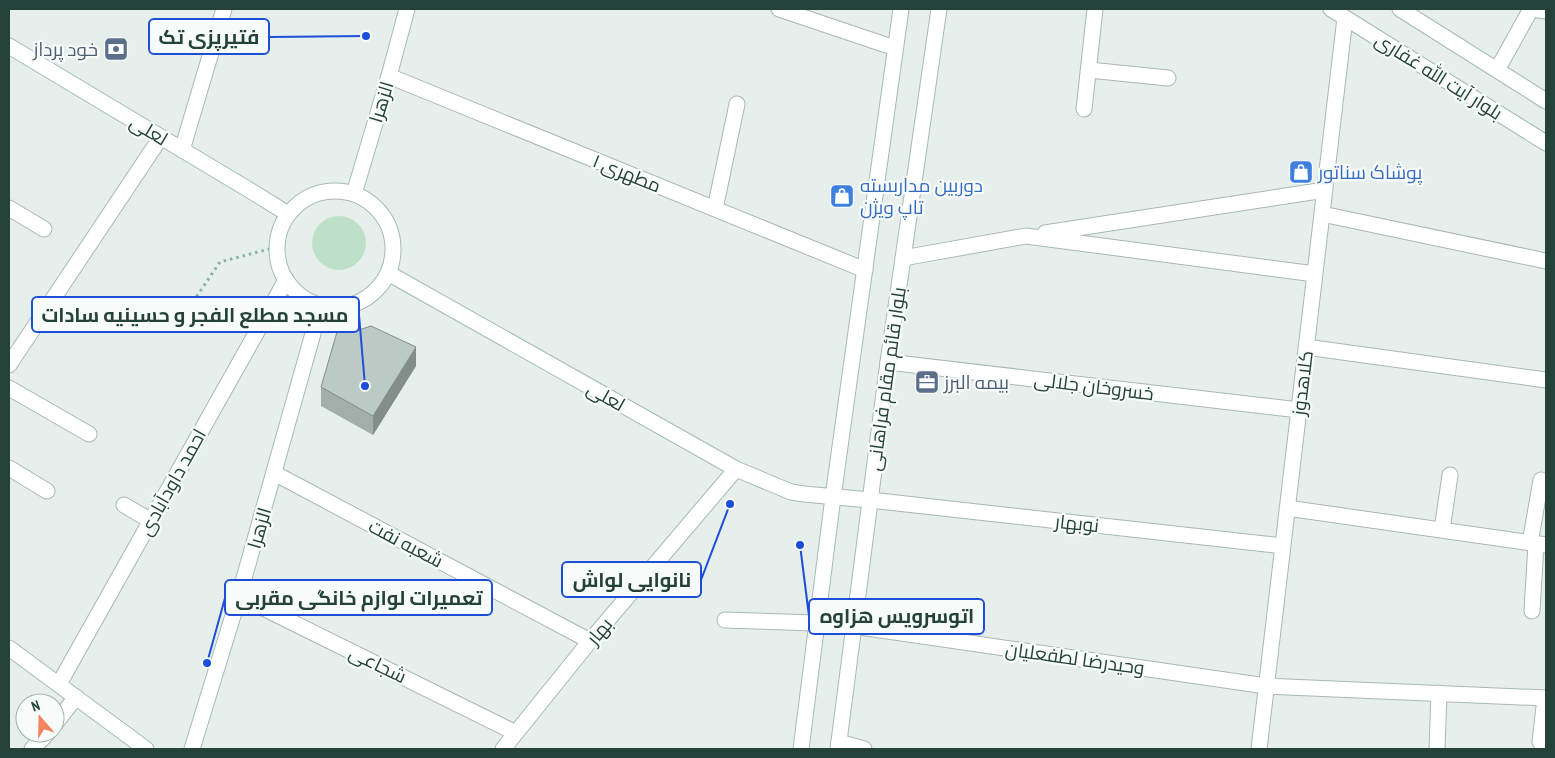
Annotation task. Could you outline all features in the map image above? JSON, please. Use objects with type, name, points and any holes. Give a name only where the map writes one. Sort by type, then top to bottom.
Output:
[{"type":"street","points":[[182,150],[224,9]]},
{"type":"street","name":"الزهرا","points":[[354,194],[407,9]]},
{"type":"street","points":[[779,9],[895,48]]},
{"type":"street","name":"بلوار قائم مقام فراهانی","points":[[801,749],[816,622],[901,9]]},
{"type":"street","name":"بلوار قائم مقام فراهانی","points":[[838,746],[888,362],[938,9]]},
{"type":"street","points":[[1084,109],[1095,9]]},
{"type":"street","name":"بلوار آیت الله غفاری","points":[[1331,9],[1546,143]]},
{"type":"street","name":"بلوار آیت الله غفاری","points":[[1400,9],[1546,102]]},
{"type":"street","points":[[1497,70],[1532,9],[1546,12]]},
{"type":"street","name":"کلاهدوز","points":[[1259,749],[1346,18]]},
{"type":"street","name":"لعلی","points":[[9,46],[288,214]]},
{"type":"street","points":[[1089,70],[1168,78]]},
{"type":"street","name":"مطهری ۱","points":[[389,76],[865,270]]},
{"type":"street","points":[[715,209],[737,104]]},
{"type":"street","points":[[9,365],[161,137]]},
{"type":"street","points":[[903,258],[1026,236],[1325,190]]},
{"type":"street","points":[[339,191],[354,194],[368,201],[380,212],[389,226],[393,242],[393,258],[388,273],[375,292],[355,304],[333,307],[311,302],[301,296],[286,280],[279,264],[277,247],[282,225],[288,214],[298,204],[311,196],[339,191]]},
{"type":"street","points":[[9,208],[44,229]]},
{"type":"street","points":[[1322,214],[1546,261]]},
{"type":"street","points":[[1026,236],[1315,274]]},
{"type":"street","name":"لعلی","points":[[388,273],[736,469],[791,492],[833,497]]},
{"type":"street","name":"احمد داودآبادی","points":[[59,684],[286,280]]},
{"type":"street","name":"الزهرا","points":[[192,749],[239,596],[321,305]]},
{"type":"street","points":[[1306,347],[1546,380]]},
{"type":"street","name":"خسروخان جلالی","points":[[888,362],[1299,410]]},
{"type":"street","points":[[9,388],[89,434]]},
{"type":"street","points":[[9,468],[47,491]]},
{"type":"street","name":"بهار","points":[[503,749],[590,641],[736,469]]},
{"type":"street","name":"شعبه نفت","points":[[274,473],[590,641]]},
{"type":"street","points":[[1442,530],[1450,475]]},
{"type":"street","points":[[1532,611],[1541,480]]},
{"type":"street","name":"نوبهار","points":[[833,497],[1283,546]]},
{"type":"street","points":[[124,504],[151,521]]},
{"type":"street","points":[[1287,508],[1537,544]]},
{"type":"street","name":"شجاعی","points":[[239,596],[516,733]]},
{"type":"street","points":[[725,620],[816,622]]},
{"type":"street","name":"وحیدرضا لطفعلیان","points":[[853,626],[1266,686],[1545,698]]},
{"type":"street","points":[[9,648],[146,749]]},
{"type":"street","points":[[1437,749],[1439,693]]},
{"type":"street","points":[[65,711],[76,697]]},
{"type":"street","points":[[1542,745],[1545,698]]},
{"type":"street","points":[[838,746],[864,749]]},
{"type":"path","points":[[182,318],[220,262],[277,247]]},
{"type":"green space","points":[[339,216],[349,218],[358,224],[364,233],[366,243],[364,253],[358,262],[349,268],[339,270],[329,268],[320,262],[314,253],[312,243],[314,233],[320,224],[329,218]]},
{"type":"building","points":[[371,326],[416,347],[373,416],[321,387],[337,332],[356,331]]},
{"type":"place","name":"فتیرپزی تک","points":[[366,36]]},
{"type":"place","name":"خود پرداز","points":[[116,49]]},
{"type":"place","name":"پوشاک سناتور","points":[[1301,172]]},
{"type":"place","name":"دوربین مداربسته تاپ ویژن","points":[[842,196]]},
{"type":"place","name":"بیمه البرز","points":[[927,382]]},
{"type":"place","name":"مسجد مطلع الفجر و حسینیه سادات","points":[[365,386]]},
{"type":"place","name":"نانوایی لواش","points":[[730,504]]},
{"type":"place","name":"اتوسرویس هزاوه","points":[[800,545]]},
{"type":"place","name":"تعمیرات لوازم خانگی مقربی","points":[[207,663]]}]
